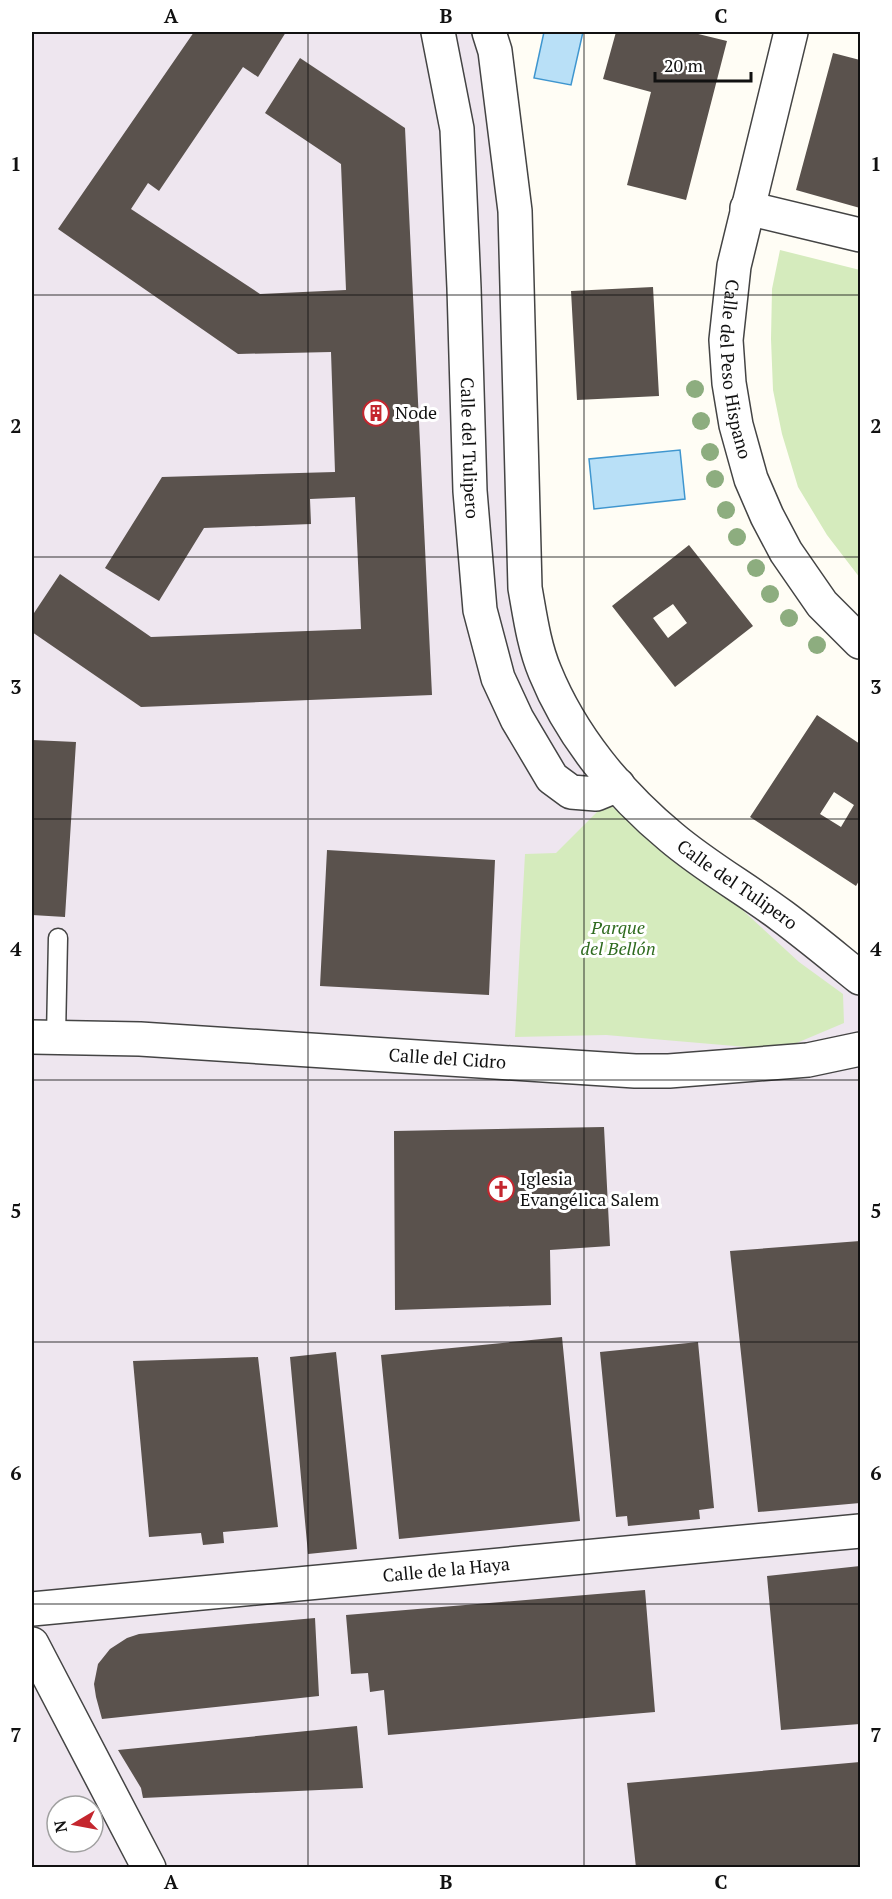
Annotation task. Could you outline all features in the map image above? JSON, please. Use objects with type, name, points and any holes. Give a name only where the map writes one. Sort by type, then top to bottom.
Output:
[{"type":"street","name":"Calle del Tulipero","points":[[438,32],[457,129],[470,491],[480,610],[498,678],[517,719],[552,778],[571,792],[596,794],[618,785]]},
{"type":"street","name":"Calle del Tulipero","points":[[489,32],[495,51],[515,211],[525,588],[533,630],[545,671],[580,737],[631,802],[672,838],[782,916],[861,978]]},
{"type":"street","name":"Calle del Peso Hispano","points":[[791,32],[734,266],[726,340],[729,383],[736,426],[751,479],[786,552],[822,604],[861,642]]},
{"type":"street","points":[[747,208],[861,235]]},
{"type":"street","name":"Calle del Cidro","points":[[44,1037],[140,1039],[657,1071],[808,1060],[861,1049]]},
{"type":"street","name":"Calle de la Haya","points":[[32,1609],[861,1531]]},
{"type":"street","points":[[32,1644],[149,1868]]},
{"type":"lane","points":[[44,1037],[58,938]]},
{"type":"shaded area","points":[[32,32],[489,32],[524,546],[580,737],[860,978],[860,1867],[32,1868]]},
{"type":"green space","points":[[780,250],[860,270],[860,578],[827,535],[798,487],[782,434],[773,390],[771,339],[772,289]]},
{"type":"green space","name":"Parque del Bellón","points":[[607,802],[662,851],[737,905],[799,962],[843,994],[844,1023],[780,1050],[606,1035],[515,1037],[525,854],[556,853]]},
{"type":"water","points":[[544,32],[583,32],[571,85],[534,78]]},
{"type":"water","points":[[680,450],[685,499],[594,509],[589,459]]},
{"type":"building","name":"Node","points":[[194,32],[286,32],[258,77],[243,67],[159,191],[148,183],[131,209],[260,294],[346,290],[341,164],[265,113],[300,58],[405,128],[432,695],[141,707],[32,632],[32,616],[60,574],[151,637],[361,629],[355,497],[310,499],[311,524],[204,528],[159,601],[105,568],[162,477],[335,472],[331,352],[238,354],[58,229]]},
{"type":"building","points":[[616,32],[690,32],[727,41],[686,200],[627,185],[651,92],[603,79]]},
{"type":"building","points":[[833,53],[860,60],[860,208],[796,190]]},
{"type":"building","points":[[653,287],[659,396],[577,400],[571,291]]},
{"type":"building","points":[[689,545],[753,626],[675,687],[612,606]],"holes":[[[673,604],[687,623],[668,638],[653,618]]]},
{"type":"building","points":[[817,715],[860,744],[860,879],[856,886],[750,817]],"holes":[[[834,792],[854,805],[841,827],[820,814]]]},
{"type":"building","points":[[32,740],[76,742],[65,917],[32,915]]},
{"type":"building","points":[[327,850],[495,860],[489,995],[320,986]]},
{"type":"building","name":"Iglesia Evangélica Salem","points":[[604,1127],[610,1246],[550,1250],[551,1305],[395,1310],[394,1131]]},
{"type":"building","points":[[860,1241],[860,1503],[758,1512],[730,1251]]},
{"type":"building","points":[[562,1337],[580,1521],[399,1539],[381,1355]]},
{"type":"building","points":[[698,1342],[714,1508],[699,1510],[700,1519],[628,1526],[627,1516],[616,1517],[600,1352]]},
{"type":"building","points":[[336,1352],[357,1549],[308,1554],[290,1357]]},
{"type":"building","points":[[258,1357],[278,1527],[223,1532],[224,1543],[203,1545],[201,1533],[149,1537],[133,1361]]},
{"type":"building","points":[[860,1566],[860,1724],[781,1730],[767,1576]]},
{"type":"building","points":[[645,1590],[655,1712],[388,1735],[384,1690],[370,1692],[368,1673],[351,1674],[346,1615]]},
{"type":"building","points":[[315,1618],[319,1696],[102,1719],[94,1684],[98,1664],[110,1649],[127,1638],[139,1634]]},
{"type":"building","points":[[357,1726],[363,1788],[143,1798],[141,1788],[118,1750]]},
{"type":"building","points":[[860,1762],[860,1868],[636,1868],[627,1783]]},
{"type":"place","name":"Node","points":[[376,413]]},
{"type":"place","name":"Iglesia Evangélica Salem","points":[[501,1189]]}]
